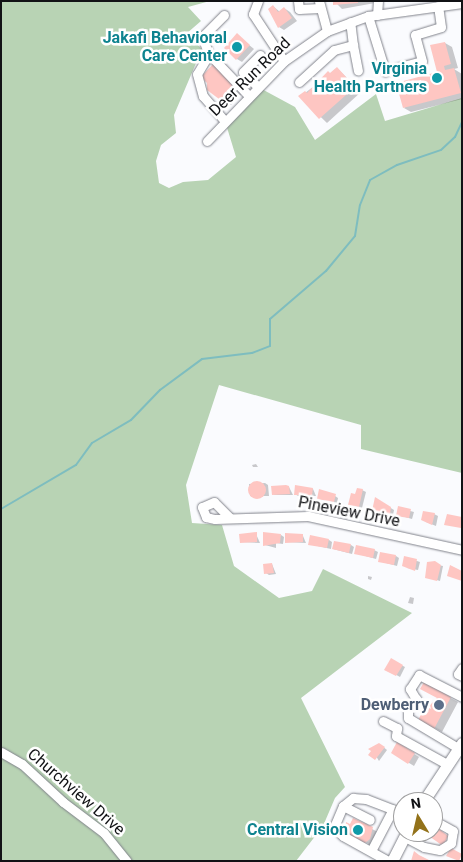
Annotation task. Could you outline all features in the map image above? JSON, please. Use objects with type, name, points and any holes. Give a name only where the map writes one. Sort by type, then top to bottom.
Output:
[{"type":"main road","points":[[429,792],[447,764],[459,750]]},
{"type":"main road","points":[[392,861],[402,842]]},
{"type":"street","points":[[258,1],[253,14],[284,61]]},
{"type":"street","points":[[298,1],[299,9],[319,5],[327,31]]},
{"type":"street","points":[[378,1],[373,16],[384,71],[422,61],[415,35],[441,27],[438,6]]},
{"type":"street","name":"Deer Run Road","points":[[206,141],[284,61],[327,31],[403,6],[438,6],[462,3]]},
{"type":"street","points":[[224,15],[202,36],[209,54],[249,96]]},
{"type":"street","points":[[350,22],[358,71]]},
{"type":"street","points":[[299,82],[334,50],[353,46]]},
{"type":"street","points":[[209,54],[197,74],[203,96],[226,121]]},
{"type":"street","points":[[258,87],[243,72],[260,55]]},
{"type":"street","name":"Pineview Drive","points":[[229,517],[308,516],[462,550]]},
{"type":"street","points":[[462,668],[458,674],[462,676]]},
{"type":"street","points":[[459,750],[408,718],[408,710],[416,699],[410,689],[419,675],[462,697]]},
{"type":"street","points":[[384,721],[397,728],[396,736],[447,764]]},
{"type":"street","name":"Churchview Drive","points":[[1,752],[22,764],[63,802],[98,829],[126,861]]},
{"type":"street","points":[[371,851],[393,808],[353,798],[343,806],[334,827],[343,836],[388,861]]},
{"type":"street","points":[[343,806],[370,820]]},
{"type":"street","points":[[417,842],[424,847],[440,850],[451,843],[453,831],[443,826]]},
{"type":"green space","points":[[1,1],[210,1],[188,7],[201,21],[186,34],[202,49],[174,115],[176,133],[161,145],[156,161],[159,183],[169,188],[183,182],[208,180],[236,157],[225,121],[258,87],[295,107],[315,140],[376,94],[385,121],[462,98],[462,473],[361,449],[361,425],[219,385],[186,485],[192,523],[222,525],[234,566],[279,598],[312,591],[323,569],[412,613],[301,698],[345,787],[335,798],[323,826],[296,861],[1,861]]},
{"type":"building","points":[[333,1],[358,1],[358,3],[333,5]]},
{"type":"building","points":[[273,5],[278,12],[284,7],[292,18],[278,28],[268,9]]},
{"type":"building","name":"Jakafi Behavioral Care Center","points":[[237,33],[250,45],[236,60],[224,48]]},
{"type":"building","name":"Virginia Health Partners","points":[[445,42],[451,64],[444,66],[445,70],[454,68],[461,93],[403,108],[396,83],[437,72],[430,45]]},
{"type":"building","points":[[214,63],[238,87],[223,102],[207,90],[207,83],[201,77]]},
{"type":"building","points":[[337,67],[355,87],[319,119],[298,96],[305,91],[307,93],[328,71],[330,73]]},
{"type":"building","points":[[257,481],[263,484],[266,490],[263,496],[257,499],[251,496],[248,490],[251,484]]},
{"type":"building","points":[[295,485],[313,488],[312,495],[294,495]]},
{"type":"building","points":[[271,486],[289,486],[290,494],[272,495]]},
{"type":"building","points":[[357,488],[363,489],[359,507],[348,505],[351,493],[355,494]]},
{"type":"building","points":[[319,489],[336,494],[334,502],[317,499]]},
{"type":"building","points":[[375,497],[391,507],[390,514],[374,515],[372,511]]},
{"type":"building","points":[[398,506],[411,509],[409,518],[396,516]]},
{"type":"building","points":[[423,511],[435,513],[432,525],[421,520]]},
{"type":"building","points":[[447,514],[462,517],[461,528],[444,525]]},
{"type":"building","points":[[257,532],[257,542],[240,543],[239,534]]},
{"type":"building","points":[[263,532],[281,534],[280,543],[263,546]]},
{"type":"building","points":[[285,533],[303,534],[303,542],[285,543]]},
{"type":"building","points":[[310,535],[329,539],[327,548],[308,545]]},
{"type":"building","points":[[334,541],[351,544],[349,553],[332,549]]},
{"type":"building","points":[[356,545],[375,549],[373,558],[354,554]]},
{"type":"building","points":[[380,552],[396,555],[394,565],[378,562]]},
{"type":"building","points":[[404,556],[417,559],[415,571],[402,566]]},
{"type":"building","points":[[435,561],[441,565],[437,581],[425,578],[427,562]]},
{"type":"building","points":[[272,563],[274,573],[264,574],[263,564]]},
{"type":"building","points":[[450,565],[462,571],[462,581],[447,576]]},
{"type":"building","points":[[391,658],[403,665],[396,676],[384,670]]},
{"type":"building","name":"Dewberry","points":[[424,682],[451,697],[434,729],[418,720],[426,706],[431,709],[430,705],[437,698],[420,689]]},
{"type":"building","points":[[397,742],[415,753],[408,764],[391,753]]},
{"type":"building","points":[[379,743],[385,747],[375,760],[368,755],[371,751],[368,749]]},
{"type":"building","name":"Central Vision","points":[[353,818],[373,827],[370,839],[365,843],[345,833],[346,822],[350,824]]},
{"type":"building","points":[[443,832],[448,836],[443,846],[437,842],[443,842]]},
{"type":"building","points":[[451,848],[462,854],[459,861],[446,856]]},
{"type":"building","points":[[414,851],[419,855],[431,861],[411,861]]},
{"type":"waterway","points":[[1,509],[76,465],[92,443],[131,420],[160,390],[202,359],[252,353],[270,346],[270,319],[326,271],[355,236],[360,205],[370,180],[397,165],[441,150],[455,137],[462,122]]},
{"type":"place","name":"Jakafi Behavioral Care Center","points":[[237,47]]},
{"type":"place","name":"Virginia Health Partners","points":[[437,78]]},
{"type":"place","name":"Dewberry","points":[[439,705]]},
{"type":"place","name":"Central Vision","points":[[358,830]]}]
